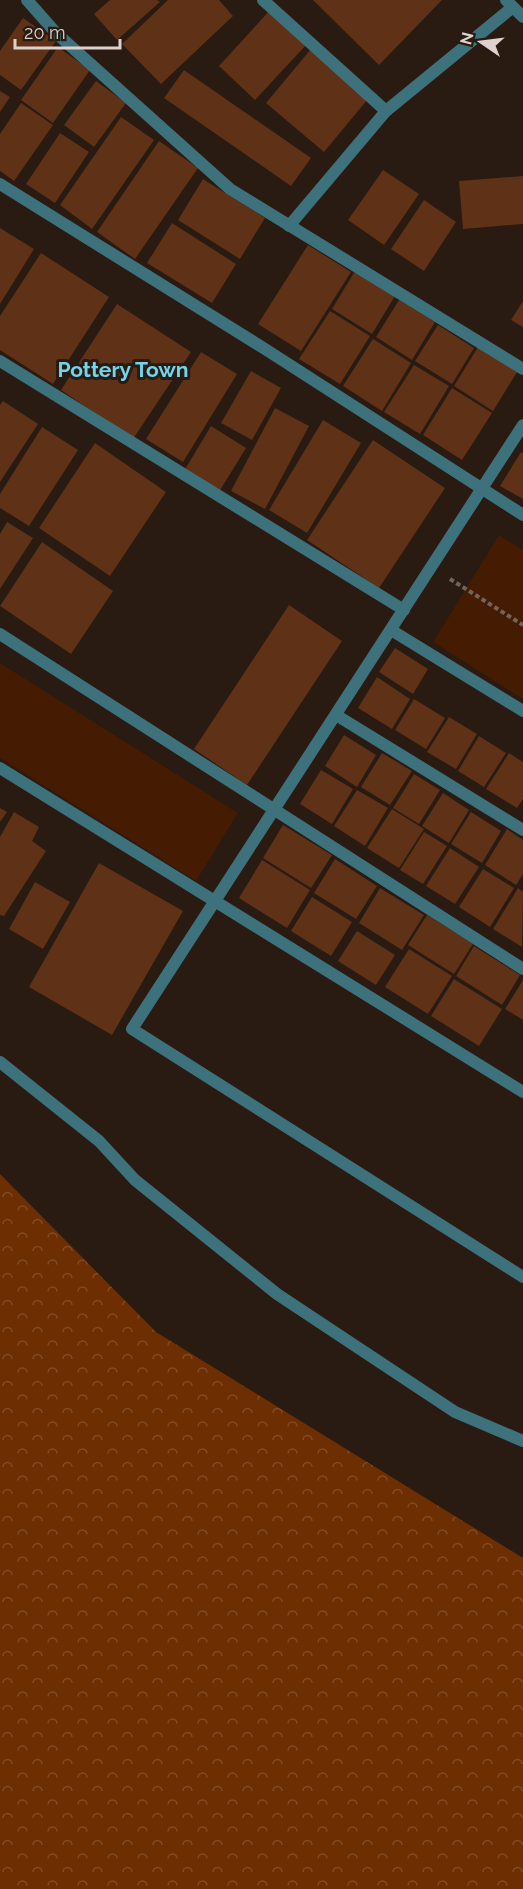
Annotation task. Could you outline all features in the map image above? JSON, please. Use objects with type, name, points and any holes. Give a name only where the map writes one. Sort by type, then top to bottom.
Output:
[{"type":"street","points":[[27,0],[56,33],[222,181],[289,226],[523,369]]},
{"type":"street","points":[[263,0],[386,111]]},
{"type":"street","points":[[289,226],[386,111],[510,4],[523,17]]},
{"type":"street","points":[[0,184],[523,515]]},
{"type":"street","points":[[0,361],[404,610]]},
{"type":"street","points":[[523,425],[132,1029],[523,1277]]},
{"type":"street","points":[[391,630],[523,711]]},
{"type":"street","points":[[0,634],[523,969]]},
{"type":"street","points":[[336,715],[523,830]]},
{"type":"street","points":[[0,768],[523,1092]]},
{"type":"street","points":[[0,1062],[99,1141],[135,1180],[277,1294],[455,1412],[523,1441]]},
{"type":"path","points":[[431,568],[523,625]]},
{"type":"green space","points":[[0,1174],[156,1332],[523,1558],[523,1889],[0,1889]]},
{"type":"shaded area","points":[[499,535],[523,550],[523,699],[433,642]]},
{"type":"shaded area","points":[[0,663],[238,813],[196,881],[0,758]]},
{"type":"building","points":[[110,0],[157,0],[160,2],[117,40],[94,14]]},
{"type":"building","points":[[168,0],[219,0],[233,16],[161,84],[122,44]]},
{"type":"building","points":[[313,0],[442,0],[379,65]]},
{"type":"building","points":[[271,9],[307,44],[255,100],[219,66]]},
{"type":"building","points":[[23,18],[56,41],[21,90],[0,75],[0,51]]},
{"type":"building","points":[[58,47],[90,70],[53,123],[21,100]]},
{"type":"building","points":[[311,49],[368,99],[324,152],[266,103]]},
{"type":"building","points":[[184,70],[311,158],[291,186],[164,98]]},
{"type":"building","points":[[96,81],[126,103],[94,147],[64,125]]},
{"type":"building","points":[[0,91],[10,97],[0,112]]},
{"type":"building","points":[[21,103],[53,125],[14,181],[0,171],[0,134]]},
{"type":"building","points":[[121,117],[154,140],[92,229],[60,205]]},
{"type":"building","points":[[60,133],[89,152],[55,203],[26,184]]},
{"type":"building","points":[[159,141],[198,168],[135,259],[97,232]]},
{"type":"building","points":[[383,170],[419,194],[384,245],[348,220]]},
{"type":"building","points":[[523,176],[523,224],[463,229],[459,181]]},
{"type":"building","points":[[203,179],[265,218],[240,259],[178,220]]},
{"type":"building","points":[[424,200],[456,222],[424,271],[391,249]]},
{"type":"building","points":[[172,223],[236,264],[212,303],[147,263]]},
{"type":"building","points":[[0,228],[34,249],[0,304]]},
{"type":"building","points":[[308,245],[351,272],[301,351],[258,324]]},
{"type":"building","points":[[41,253],[109,297],[53,384],[0,350],[0,316]]},
{"type":"building","points":[[355,271],[395,296],[372,334],[332,309]]},
{"type":"building","points":[[399,300],[435,322],[412,360],[376,337]]},
{"type":"building","points":[[523,301],[523,327],[511,320]]},
{"type":"building","points":[[117,304],[191,352],[133,439],[61,390]]},
{"type":"building","points":[[330,311],[370,336],[340,384],[299,359]]},
{"type":"building","points":[[438,325],[474,348],[452,384],[415,361]]},
{"type":"building","points":[[373,339],[411,363],[382,411],[343,386]]},
{"type":"building","points":[[478,347],[517,372],[493,411],[454,386]]},
{"type":"building","points":[[201,352],[237,374],[183,462],[146,439]]},
{"type":"building","points":[[414,365],[449,386],[420,434],[384,412]]},
{"type":"building","points":[[251,371],[281,388],[252,440],[221,423]]},
{"type":"building","points":[[452,388],[492,413],[462,460],[423,435]]},
{"type":"building","points":[[3,401],[38,424],[0,482],[0,405]]},
{"type":"building","points":[[275,408],[309,426],[265,509],[231,491]]},
{"type":"building","points":[[323,420],[361,443],[307,533],[269,510]]},
{"type":"building","points":[[211,426],[246,448],[219,492],[184,471]]},
{"type":"building","points":[[42,427],[78,450],[29,526],[0,508],[0,494]]},
{"type":"building","points":[[373,440],[445,488],[379,588],[307,540]]},
{"type":"building","points":[[95,443],[166,492],[110,576],[39,528]]},
{"type":"building","points":[[521,452],[523,453],[523,499],[500,486]]},
{"type":"building","points":[[7,522],[33,538],[0,589],[0,534]]},
{"type":"building","points":[[42,542],[113,591],[71,654],[0,606]]},
{"type":"building","points":[[289,605],[342,641],[247,785],[194,749]]},
{"type":"building","points":[[395,648],[428,669],[413,694],[379,672]]},
{"type":"building","points":[[377,677],[410,699],[392,729],[358,708]]},
{"type":"building","points":[[414,699],[445,718],[426,749],[395,730]]},
{"type":"building","points":[[449,717],[477,734],[456,769],[427,752]]},
{"type":"building","points":[[344,735],[376,755],[357,787],[325,766]]},
{"type":"building","points":[[479,736],[506,753],[484,787],[458,771]]},
{"type":"building","points":[[382,753],[412,771],[390,805],[361,787]]},
{"type":"building","points":[[509,753],[523,762],[523,799],[517,808],[486,789]]},
{"type":"building","points":[[321,770],[353,789],[332,824],[300,804]]},
{"type":"building","points":[[414,774],[440,790],[419,824],[393,808]]},
{"type":"building","points":[[357,790],[388,808],[365,846],[334,826]]},
{"type":"building","points":[[443,793],[469,810],[449,843],[422,826]]},
{"type":"building","points":[[0,808],[7,812],[0,822]]},
{"type":"building","points":[[392,809],[424,829],[399,868],[367,848]]},
{"type":"building","points":[[14,812],[39,827],[32,841],[46,851],[4,916],[0,915],[0,837]]},
{"type":"building","points":[[471,812],[501,831],[482,863],[451,844]]},
{"type":"building","points":[[283,825],[332,855],[311,888],[263,858]]},
{"type":"building","points":[[507,829],[523,840],[523,874],[516,885],[485,865]]},
{"type":"building","points":[[424,832],[447,846],[423,884],[400,870]]},
{"type":"building","points":[[450,848],[479,867],[455,904],[426,886]]},
{"type":"building","points":[[335,859],[377,886],[356,919],[314,893]]},
{"type":"building","points":[[262,860],[310,890],[287,928],[239,898]]},
{"type":"building","points":[[99,863],[183,911],[112,1035],[29,987]]},
{"type":"building","points":[[483,869],[514,888],[490,927],[459,907]]},
{"type":"building","points":[[35,882],[70,902],[43,949],[9,929]]},
{"type":"building","points":[[380,888],[424,915],[402,950],[359,923]]},
{"type":"building","points":[[518,888],[523,892],[522,947],[493,929]]},
{"type":"building","points":[[312,897],[352,922],[331,956],[291,931]]},
{"type":"building","points":[[427,915],[473,944],[454,974],[408,945]]},
{"type":"building","points":[[357,931],[395,955],[376,985],[338,961]]},
{"type":"building","points":[[474,946],[520,975],[502,1005],[456,976]]},
{"type":"building","points":[[409,949],[452,976],[428,1014],[385,987]]},
{"type":"building","points":[[454,979],[502,1009],[479,1046],[431,1016]]},
{"type":"building","points":[[523,980],[523,1020],[505,1009]]},
{"type":"district","name":"Pottery Town","points":[[123,369]]}]
